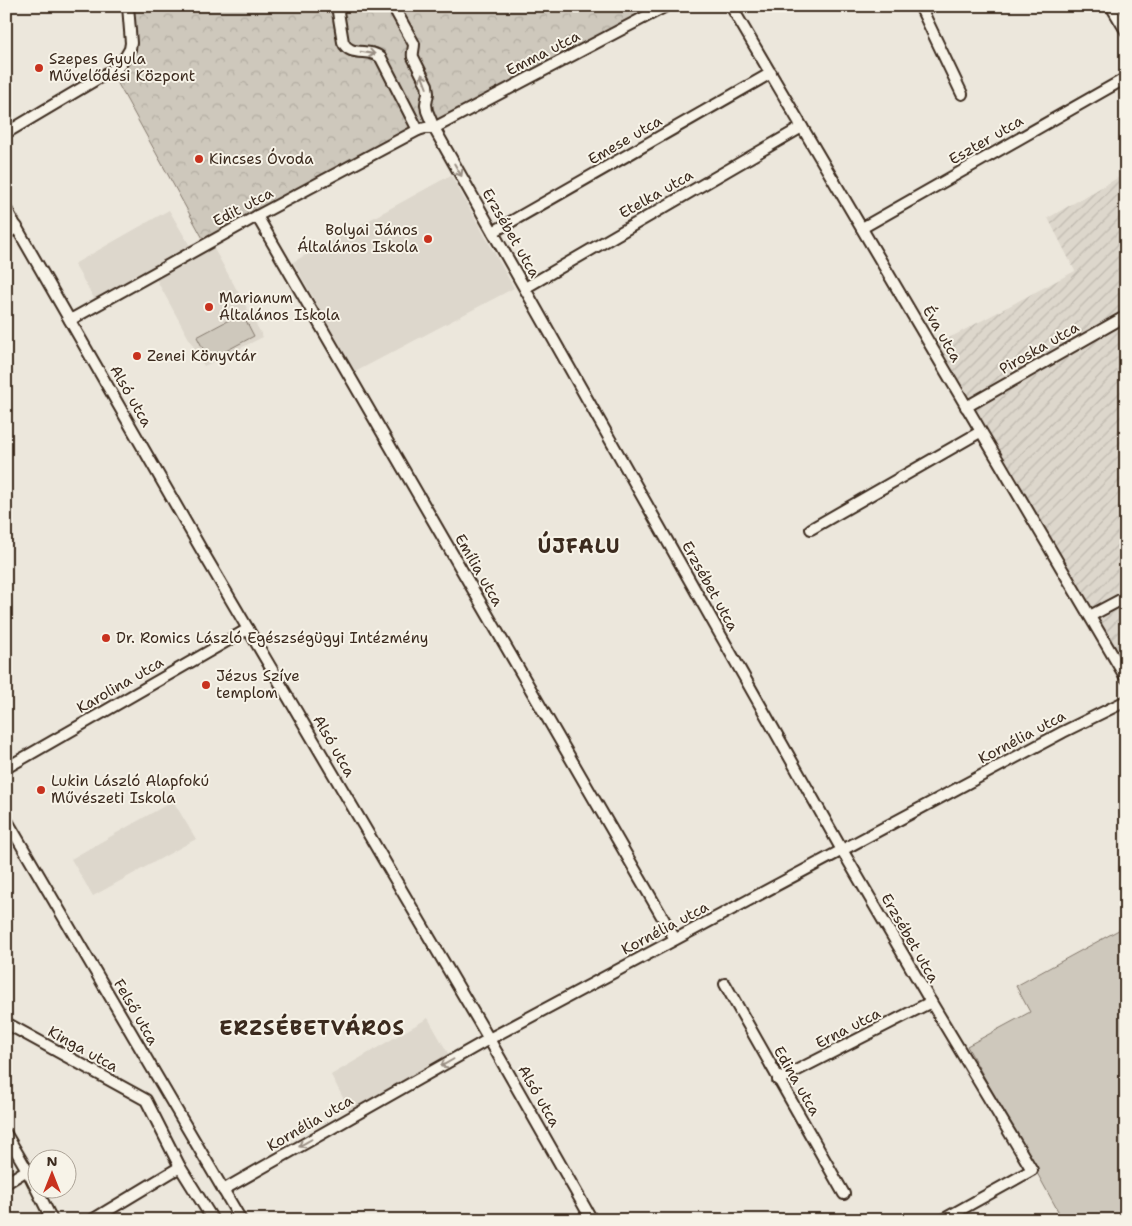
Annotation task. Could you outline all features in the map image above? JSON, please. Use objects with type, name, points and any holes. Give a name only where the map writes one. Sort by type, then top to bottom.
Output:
[{"type":"street","points":[[6,133],[97,80],[123,62],[131,43],[128,6]]},
{"type":"street","points":[[337,6],[345,47],[350,50],[377,54],[418,130]]},
{"type":"street","name":"Erzsébet utca","points":[[393,6],[414,44],[412,53],[427,85],[427,111],[434,128],[842,850],[1032,1170],[942,1220]]},
{"type":"street","name":"Emma utca","points":[[434,128],[666,6]]},
{"type":"street","name":"Éva utca","points":[[731,6],[1126,678]]},
{"type":"street","points":[[920,6],[962,94]]},
{"type":"street","points":[[1111,6],[1126,31]]},
{"type":"street","name":"Emese utca","points":[[493,232],[771,73]]},
{"type":"street","name":"Eszter utca","points":[[862,228],[1126,78]]},
{"type":"street","name":"Etelka utca","points":[[524,288],[802,127]]},
{"type":"street","name":"Edit utca","points":[[70,320],[257,216],[418,130],[434,128]]},
{"type":"street","name":"Alsó utca","points":[[6,209],[201,549],[489,1039],[592,1220]]},
{"type":"street","name":"Emília utca","points":[[257,216],[675,940]]},
{"type":"street","points":[[6,234],[17,227]]},
{"type":"street","name":"Piroska utca","points":[[966,407],[1126,316]]},
{"type":"street","points":[[811,529],[980,432]]},
{"type":"street","points":[[1090,616],[1126,597]]},
{"type":"street","name":"Karolina utca","points":[[6,768],[248,629]]},
{"type":"street","name":"Kornélia utca","points":[[224,1190],[489,1039],[1126,700]]},
{"type":"street","name":"Felső utca","points":[[6,819],[241,1220]]},
{"type":"street","name":"Edina utca","points":[[725,984],[844,1194]]},
{"type":"street","name":"Erna utca","points":[[778,1080],[931,1002]]},
{"type":"street","name":"Kinga utca","points":[[6,1023],[146,1100],[180,1167]]},
{"type":"street","points":[[6,1134],[27,1170],[52,1220]]},
{"type":"street","points":[[92,1220],[180,1167],[213,1220]]},
{"type":"street","points":[[6,1183],[27,1170]]},
{"type":"shaded area","points":[[1126,173],[1126,669],[936,345],[1075,271],[1048,218]]},
{"type":"shaded area","points":[[451,175],[514,288],[355,372],[293,262]]},
{"type":"shaded area","points":[[169,210],[190,246],[95,300],[74,264]]},
{"type":"shaded area","name":"Marianum Általános Iskola","points":[[213,247],[263,337],[204,366],[155,277]]},
{"type":"shaded area","points":[[173,801],[196,839],[93,896],[71,859]]},
{"type":"shaded area","points":[[428,1018],[450,1057],[350,1111],[331,1075]]},
{"type":"green space","points":[[128,6],[666,6],[425,128],[206,244],[111,71],[130,49]]},
{"type":"green space","points":[[242,313],[254,336],[209,360],[197,337]]},
{"type":"green space","points":[[1126,926],[1126,1220],[1063,1220],[967,1046],[1030,1012],[1016,986]]},
{"type":"place","name":"Szepes Gyula Művelődési Központ","points":[[39,68]]},
{"type":"place","name":"Kincses Óvoda","points":[[199,159]]},
{"type":"place","name":"Bolyai János Általános Iskola","points":[[428,239]]},
{"type":"place","name":"Marianum Általános Iskola","points":[[209,307]]},
{"type":"place","name":"Zenei Könyvtár","points":[[137,356]]},
{"type":"place","name":"Dr. Romics László Egészségügyi Intézmény","points":[[106,638]]},
{"type":"place","name":"Jézus Szíve templom","points":[[206,685]]},
{"type":"place","name":"Lukin László Alapfokú Művészeti Iskola","points":[[41,790]]},
{"type":"district","name":"ÚJFALU","points":[[579,546]]},
{"type":"district","name":"ERZSÉBETVÁROS","points":[[312,1028]]}]
